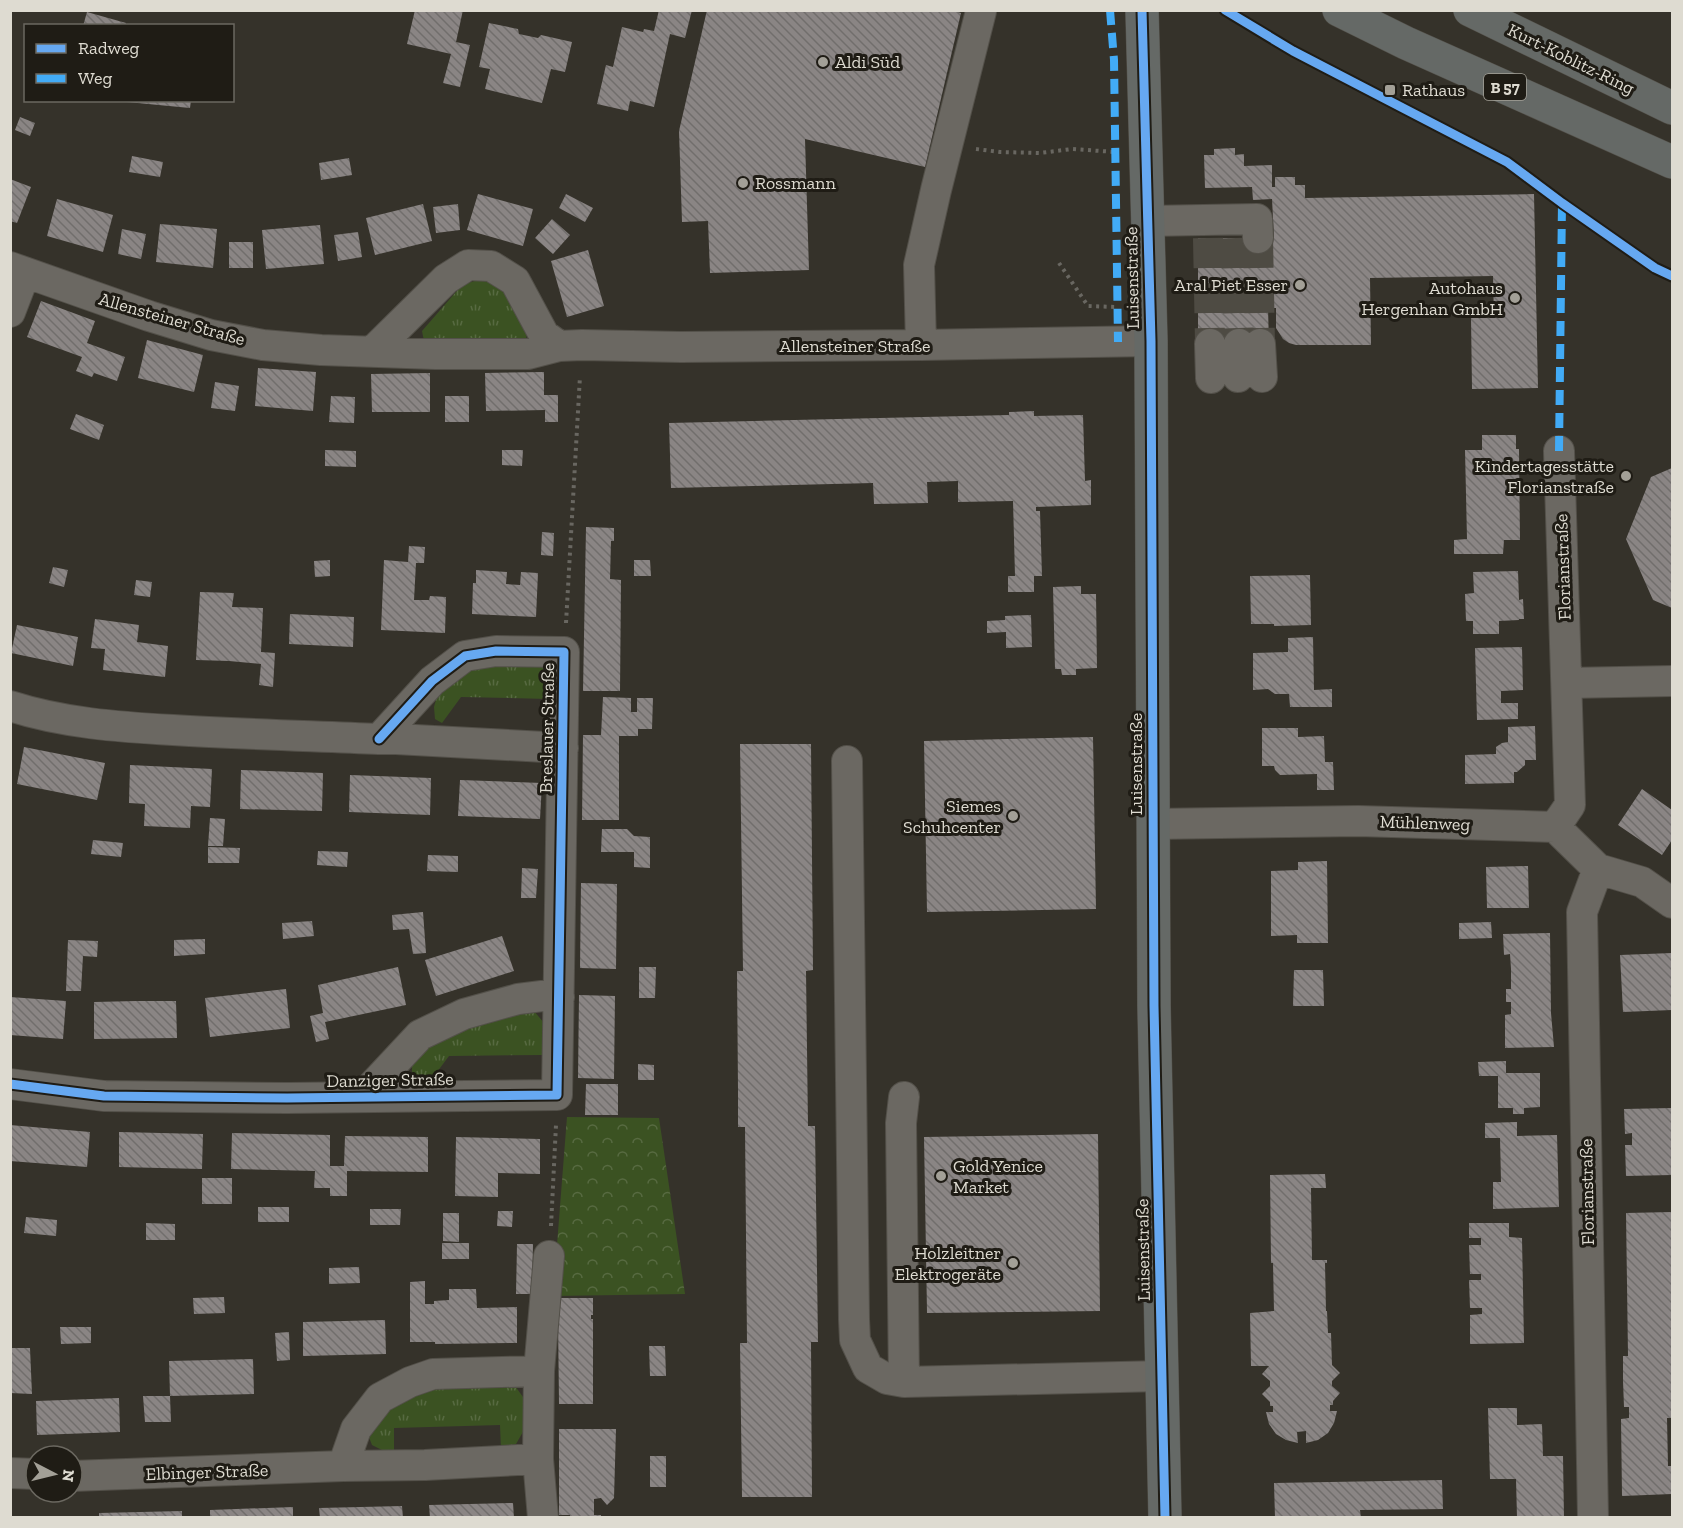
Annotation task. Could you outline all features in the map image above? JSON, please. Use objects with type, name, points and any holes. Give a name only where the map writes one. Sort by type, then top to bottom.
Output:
[{"type":"main road","name":"Luisenstraße","points":[[1142,10],[1150,341],[1154,1006],[1165,1518]]},
{"type":"main road","name":"B 57","points":[[1338,10],[1672,162]]},
{"type":"main road","name":"Kurt-Koblitz-Ring","points":[[1470,10],[1672,108]]},
{"type":"street","points":[[921,345],[919,265],[981,11]]},
{"type":"street","points":[[1148,221],[1229,231]]},
{"type":"street","points":[[374,351],[446,279],[468,265],[491,266],[515,281],[544,335],[570,346]]},
{"type":"street","points":[[10,312],[18,270]]},
{"type":"street","name":"Allensteiner Straße","points":[[18,270],[211,335],[263,345],[321,350],[528,354],[570,346],[921,345],[1150,341]]},
{"type":"street","points":[[1236,344],[1237,377],[1236,344]]},
{"type":"street","name":"Florianstraße","points":[[1555,827],[1570,805],[1559,451]]},
{"type":"street","name":"Breslauer Straße","points":[[379,740],[432,681],[465,656],[496,651],[564,652],[559,997]]},
{"type":"street","points":[[1567,683],[1672,681]]},
{"type":"street","name":"Breslauer Straße","points":[[10,706],[38,715],[107,726],[563,748]]},
{"type":"street","points":[[847,761],[854,1318],[855,1340],[868,1368],[887,1379],[904,1382],[1162,1376]]},
{"type":"street","name":"Mühlenweg","points":[[1153,824],[1358,821],[1555,827]]},
{"type":"street","points":[[1555,827],[1598,869],[1642,882],[1672,903]]},
{"type":"street","name":"Florianstraße","points":[[1593,1518],[1582,912],[1598,869]]},
{"type":"street","name":"Danziger Straße","points":[[363,1096],[420,1035],[464,1014],[519,999],[542,996],[559,997]]},
{"type":"street","points":[[557,1095],[559,997]]},
{"type":"street","name":"Danziger Straße","points":[[10,1084],[104,1096],[287,1098],[557,1095]]},
{"type":"street","points":[[904,1097],[901,1123],[904,1382]]},
{"type":"street","points":[[543,1518],[538,1460],[539,1371],[549,1256]]},
{"type":"street","points":[[343,1466],[356,1429],[380,1398],[410,1382],[433,1374],[539,1371]]},
{"type":"street","name":"Elbinger Straße","points":[[84,1476],[538,1460]]},
{"type":"path","points":[[947,145],[999,152],[1040,153],[1072,149],[1115,153]]},
{"type":"path","points":[[1059,263],[1088,306],[1117,307]]},
{"type":"path","points":[[564,652],[570,346]]},
{"type":"path","points":[[549,1256],[557,1095]]},
{"type":"green space","points":[[481,279],[501,287],[527,331],[526,340],[424,341],[422,331],[462,285]]},
{"type":"green space","points":[[526,661],[542,667],[549,675],[550,699],[461,697],[442,723],[435,719],[434,707],[439,689],[469,664]]},
{"type":"green space","points":[[534,1011],[544,1023],[543,1055],[449,1056],[428,1084],[412,1073],[412,1055],[468,1024]]},
{"type":"green space","points":[[567,1117],[659,1118],[685,1294],[553,1296]]},
{"type":"green space","points":[[435,1385],[515,1386],[523,1397],[524,1430],[516,1444],[501,1449],[500,1425],[394,1428],[394,1451],[384,1451],[372,1445],[367,1432],[388,1403]]},
{"type":"building","points":[[415,10],[463,10],[456,42],[470,45],[460,87],[443,83],[451,54],[407,44]]},
{"type":"building","points":[[659,10],[692,10],[685,38],[670,34],[654,107],[630,101],[628,111],[597,104],[606,65],[613,67],[622,27],[643,32],[644,29],[654,31]]},
{"type":"building","name":"Aldi Süd","points":[[707,10],[951,10],[961,13],[925,167],[805,139],[809,270],[710,273],[708,221],[682,222],[679,131]]},
{"type":"building","points":[[87,12],[126,23],[126,24],[84,24]]},
{"type":"building","points":[[489,23],[518,29],[519,34],[538,38],[541,35],[572,42],[565,72],[551,69],[542,103],[485,89],[490,69],[479,67]]},
{"type":"building","points":[[127,102],[191,102],[190,108]]},
{"type":"building","points":[[20,117],[35,123],[30,136],[15,130]]},
{"type":"building","points":[[1235,148],[1235,155],[1244,154],[1244,166],[1272,165],[1272,187],[1275,187],[1275,177],[1295,177],[1295,185],[1305,185],[1305,198],[1534,194],[1538,388],[1472,389],[1471,318],[1494,317],[1493,276],[1370,278],[1371,345],[1296,345],[1289,343],[1283,339],[1276,328],[1276,308],[1268,308],[1269,344],[1198,344],[1198,238],[1274,238],[1272,199],[1253,200],[1252,187],[1205,188],[1204,155],[1214,155],[1214,149]]},
{"type":"building","points":[[132,156],[163,162],[160,177],[129,172]]},
{"type":"building","points":[[349,158],[352,175],[321,180],[319,163]]},
{"type":"building","points":[[10,179],[31,187],[17,223],[10,221]]},
{"type":"building","points":[[478,194],[533,209],[523,246],[467,230]]},
{"type":"building","points":[[566,194],[593,208],[585,222],[559,208]]},
{"type":"building","points":[[57,199],[113,215],[103,252],[47,236]]},
{"type":"building","points":[[423,204],[432,241],[375,255],[366,218]]},
{"type":"building","points":[[458,204],[460,230],[436,233],[433,207]]},
{"type":"building","points":[[552,219],[570,235],[553,254],[535,238]]},
{"type":"building","points":[[160,224],[217,229],[213,268],[156,262]]},
{"type":"building","points":[[320,225],[324,264],[266,269],[262,230]]},
{"type":"building","points":[[122,229],[146,234],[141,259],[118,254]]},
{"type":"building","points":[[358,232],[362,257],[338,261],[334,235]]},
{"type":"building","points":[[229,242],[253,242],[253,268],[229,268]]},
{"type":"building","points":[[588,250],[604,306],[567,317],[551,261]]},
{"type":"building","points":[[41,301],[95,321],[87,343],[125,357],[117,381],[94,373],[92,377],[76,371],[82,357],[27,337]]},
{"type":"building","points":[[147,340],[203,355],[194,392],[138,378]]},
{"type":"building","points":[[258,368],[316,372],[313,411],[255,406]]},
{"type":"building","points":[[544,372],[544,395],[558,395],[558,422],[545,422],[545,410],[486,411],[485,373]]},
{"type":"building","points":[[430,373],[430,412],[372,412],[371,374]]},
{"type":"building","points":[[215,382],[239,386],[235,411],[211,408]]},
{"type":"building","points":[[331,396],[355,397],[354,423],[329,422]]},
{"type":"building","points":[[445,396],[469,396],[469,422],[445,422]]},
{"type":"building","points":[[1034,411],[1034,416],[1083,415],[1085,481],[1091,480],[1091,505],[1036,507],[1036,511],[1040,511],[1042,576],[1034,576],[1034,592],[1008,592],[1008,576],[1015,576],[1013,501],[958,502],[958,481],[927,482],[928,503],[874,504],[873,483],[671,488],[669,423],[1009,415],[1009,412]]},
{"type":"building","points":[[76,414],[104,425],[99,440],[70,429]]},
{"type":"building","points":[[1482,435],[1516,435],[1516,449],[1519,449],[1520,540],[1504,540],[1503,554],[1454,554],[1454,540],[1467,539],[1465,450],[1482,450]]},
{"type":"building","points":[[325,450],[356,451],[356,467],[325,466]]},
{"type":"building","points":[[502,450],[523,450],[522,466],[502,465]]},
{"type":"building","points":[[1672,468],[1672,608],[1653,600],[1626,539],[1651,477]]},
{"type":"building","points":[[586,527],[614,528],[614,541],[611,541],[610,579],[621,580],[620,691],[583,691]]},
{"type":"building","points":[[542,532],[554,533],[553,556],[541,555]]},
{"type":"building","points":[[409,546],[425,547],[424,563],[416,563],[414,600],[429,600],[430,596],[446,597],[445,633],[381,630],[384,560],[408,562]]},
{"type":"building","points":[[330,560],[330,576],[315,577],[314,561]]},
{"type":"building","points":[[634,560],[650,560],[651,576],[634,576]]},
{"type":"building","points":[[53,567],[68,570],[64,587],[49,583]]},
{"type":"building","points":[[476,570],[507,572],[506,584],[520,585],[521,572],[538,573],[536,617],[472,614],[473,583],[476,583]]},
{"type":"building","points":[[1518,571],[1519,600],[1523,599],[1524,619],[1499,621],[1499,634],[1473,634],[1473,621],[1466,621],[1465,594],[1474,593],[1473,572]]},
{"type":"building","points":[[1310,575],[1311,625],[1251,624],[1250,576]]},
{"type":"building","points":[[136,580],[152,582],[150,597],[134,595]]},
{"type":"building","points":[[1081,586],[1081,594],[1096,594],[1097,668],[1076,669],[1076,675],[1062,675],[1061,669],[1055,669],[1053,587]]},
{"type":"building","points":[[200,592],[234,593],[232,607],[263,608],[261,652],[275,653],[273,687],[259,685],[261,664],[196,660]]},
{"type":"building","points":[[290,614],[354,617],[353,647],[289,644]]},
{"type":"building","points":[[1031,615],[1032,647],[1006,648],[1006,632],[987,633],[987,621],[1005,620],[1005,616]]},
{"type":"building","points":[[95,619],[139,625],[137,642],[168,646],[165,677],[103,670],[105,649],[91,648]]},
{"type":"building","points":[[17,625],[78,637],[73,666],[11,653]]},
{"type":"building","points":[[1313,637],[1314,690],[1332,689],[1332,707],[1290,707],[1289,694],[1275,694],[1268,689],[1253,690],[1253,653],[1288,652],[1288,638]]},
{"type":"building","points":[[1522,647],[1523,690],[1501,691],[1501,703],[1518,703],[1518,719],[1477,720],[1475,648]]},
{"type":"building","points":[[603,697],[631,698],[631,712],[637,712],[637,698],[653,698],[652,729],[638,729],[638,736],[619,736],[619,820],[582,820],[583,735],[601,735]]},
{"type":"building","points":[[1535,726],[1536,760],[1525,760],[1525,765],[1514,772],[1514,783],[1465,784],[1465,755],[1496,754],[1496,747],[1508,742],[1508,727]]},
{"type":"building","points":[[1262,728],[1298,728],[1298,737],[1324,736],[1325,762],[1333,762],[1334,790],[1317,790],[1317,774],[1280,775],[1274,766],[1262,766]]},
{"type":"building","points":[[1093,737],[1096,909],[927,912],[924,741]]},
{"type":"building","points":[[740,744],[811,744],[813,970],[806,971],[808,1126],[815,1126],[818,1342],[811,1342],[812,1497],[742,1497],[740,1343],[747,1343],[745,1127],[738,1127],[737,971],[743,971]]},
{"type":"building","points":[[24,747],[105,763],[97,800],[17,784]]},
{"type":"building","points":[[130,765],[212,769],[210,807],[191,806],[190,828],[144,826],[145,804],[129,803]]},
{"type":"building","points":[[241,770],[323,773],[322,811],[240,809]]},
{"type":"building","points":[[350,775],[431,778],[430,815],[349,812]]},
{"type":"building","points":[[460,780],[542,783],[540,819],[458,816]]},
{"type":"building","points":[[1642,789],[1672,810],[1672,840],[1662,855],[1618,825]]},
{"type":"building","points":[[210,818],[225,819],[223,846],[208,846]]},
{"type":"building","points":[[602,829],[627,829],[634,836],[650,837],[650,868],[634,867],[634,852],[601,852]]},
{"type":"building","points":[[93,840],[123,843],[121,857],[91,854]]},
{"type":"building","points":[[208,847],[240,848],[239,863],[208,863]]},
{"type":"building","points":[[318,851],[348,852],[347,867],[317,865]]},
{"type":"building","points":[[428,855],[458,856],[458,872],[427,871]]},
{"type":"building","points":[[1327,861],[1328,943],[1297,943],[1297,935],[1271,936],[1271,871],[1298,870],[1298,862]]},
{"type":"building","points":[[1528,866],[1529,908],[1487,908],[1486,867]]},
{"type":"building","points":[[522,868],[538,869],[536,898],[521,898]]},
{"type":"building","points":[[581,883],[617,884],[616,969],[580,968]]},
{"type":"building","points":[[423,912],[426,953],[413,954],[409,929],[393,930],[392,915]]},
{"type":"building","points":[[312,921],[314,936],[283,939],[282,923]]},
{"type":"building","points":[[1491,922],[1492,938],[1459,939],[1459,923]]},
{"type":"building","points":[[1550,933],[1551,1013],[1554,1047],[1505,1048],[1505,1015],[1511,1014],[1511,1002],[1506,1002],[1506,989],[1511,989],[1511,969],[1510,954],[1504,955],[1503,934]]},
{"type":"building","points":[[502,936],[514,971],[436,996],[425,960]]},
{"type":"building","points":[[205,939],[205,954],[174,956],[174,940]]},
{"type":"building","points":[[68,940],[98,941],[97,957],[83,956],[81,991],[66,991]]},
{"type":"building","points":[[1672,953],[1672,1010],[1623,1012],[1620,955]]},
{"type":"building","points":[[398,967],[406,1005],[325,1022],[329,1039],[316,1042],[310,1016],[323,1013],[318,985]]},
{"type":"building","points":[[639,967],[656,967],[655,998],[639,998]]},
{"type":"building","points":[[1294,970],[1323,970],[1324,1006],[1293,1006]]},
{"type":"building","points":[[286,989],[290,1028],[210,1037],[205,998]]},
{"type":"building","points":[[579,995],[615,996],[614,1079],[578,1078]]},
{"type":"building","points":[[10,997],[66,1001],[63,1039],[10,1035]]},
{"type":"building","points":[[176,1001],[177,1038],[94,1039],[94,1002]]},
{"type":"building","points":[[1506,1061],[1506,1073],[1540,1073],[1540,1107],[1524,1108],[1524,1114],[1513,1114],[1513,1108],[1498,1108],[1498,1076],[1479,1076],[1478,1062]]},
{"type":"building","points":[[638,1064],[654,1065],[654,1080],[638,1080]]},
{"type":"building","points":[[586,1084],[618,1084],[618,1115],[585,1115]]},
{"type":"building","points":[[1672,1108],[1672,1175],[1626,1176],[1625,1145],[1632,1145],[1632,1133],[1625,1134],[1624,1109]]},
{"type":"building","points":[[1517,1122],[1517,1136],[1557,1135],[1559,1207],[1493,1209],[1493,1182],[1501,1182],[1500,1138],[1485,1138],[1485,1123]]},
{"type":"building","points":[[10,1125],[90,1132],[87,1167],[10,1161]]},
{"type":"building","points":[[119,1132],[203,1134],[202,1169],[119,1167]]},
{"type":"building","points":[[232,1133],[330,1135],[330,1166],[344,1166],[345,1136],[428,1137],[428,1172],[347,1171],[347,1196],[330,1196],[330,1188],[314,1188],[315,1171],[231,1169]]},
{"type":"building","name":"Holzleitner Elektrogeräte","points":[[1098,1134],[1100,1311],[927,1313],[924,1137]]},
{"type":"building","points":[[456,1137],[540,1139],[540,1174],[498,1173],[498,1197],[455,1196]]},
{"type":"building","points":[[1325,1174],[1326,1188],[1311,1188],[1312,1260],[1327,1260],[1325,1263],[1328,1333],[1331,1333],[1332,1365],[1340,1373],[1332,1381],[1332,1386],[1340,1393],[1333,1401],[1333,1405],[1330,1405],[1330,1411],[1337,1411],[1328,1433],[1318,1440],[1306,1443],[1306,1431],[1297,1432],[1298,1443],[1276,1434],[1269,1424],[1266,1412],[1273,1412],[1273,1406],[1270,1406],[1270,1402],[1262,1394],[1270,1386],[1270,1381],[1262,1374],[1269,1366],[1251,1366],[1250,1313],[1274,1311],[1270,1175]]},
{"type":"building","points":[[202,1178],[232,1178],[232,1204],[202,1204]]},
{"type":"building","points":[[258,1207],[289,1207],[289,1222],[258,1222]]},
{"type":"building","points":[[370,1209],[401,1209],[400,1225],[370,1225]]},
{"type":"building","points":[[498,1211],[513,1211],[512,1227],[497,1226]]},
{"type":"building","points":[[1672,1212],[1672,1418],[1667,1418],[1668,1466],[1672,1466],[1672,1494],[1622,1496],[1621,1419],[1629,1418],[1629,1407],[1624,1407],[1623,1381],[1623,1356],[1628,1356],[1626,1213]]},
{"type":"building","points":[[443,1213],[459,1213],[459,1242],[443,1241]]},
{"type":"building","points":[[26,1217],[57,1220],[56,1236],[24,1233]]},
{"type":"building","points":[[146,1223],[175,1224],[175,1240],[146,1240]]},
{"type":"building","points":[[1469,1223],[1509,1223],[1509,1237],[1522,1238],[1524,1343],[1470,1344],[1470,1315],[1482,1314],[1482,1308],[1470,1308],[1469,1280],[1481,1280],[1481,1274],[1470,1274],[1469,1245],[1481,1245],[1481,1238],[1469,1238]]},
{"type":"building","points":[[442,1243],[469,1243],[469,1259],[442,1259]]},
{"type":"building","points":[[517,1244],[533,1244],[532,1294],[516,1294]]},
{"type":"building","points":[[359,1267],[360,1283],[329,1284],[329,1268]]},
{"type":"building","points":[[425,1281],[425,1304],[449,1300],[449,1289],[476,1289],[477,1308],[517,1307],[517,1343],[410,1342],[410,1282]]},
{"type":"building","points":[[224,1297],[225,1313],[194,1314],[193,1298]]},
{"type":"building","points":[[553,1298],[593,1298],[591,1319],[593,1319],[593,1404],[559,1404],[558,1319]]},
{"type":"building","points":[[385,1320],[386,1354],[303,1356],[303,1322]]},
{"type":"building","points":[[60,1327],[91,1327],[91,1343],[61,1344]]},
{"type":"building","points":[[289,1332],[290,1360],[277,1361],[275,1333]]},
{"type":"building","points":[[649,1346],[665,1346],[666,1376],[650,1376]]},
{"type":"building","points":[[10,1348],[30,1348],[32,1394],[10,1393]]},
{"type":"building","points":[[253,1359],[254,1394],[170,1396],[169,1361]]},
{"type":"building","points":[[143,1396],[170,1396],[171,1422],[145,1422]]},
{"type":"building","points":[[119,1398],[120,1432],[37,1435],[36,1401]]},
{"type":"building","points":[[1488,1408],[1517,1408],[1517,1425],[1542,1424],[1543,1456],[1563,1456],[1564,1518],[1517,1518],[1516,1479],[1490,1479]]},
{"type":"building","points":[[559,1429],[616,1429],[614,1498],[607,1505],[601,1498],[594,1499],[594,1515],[601,1515],[601,1518],[570,1518],[570,1515],[559,1515]]},
{"type":"building","points":[[650,1456],[666,1456],[666,1487],[650,1487]]},
{"type":"building","points":[[1442,1480],[1443,1509],[1360,1510],[1361,1518],[1275,1518],[1274,1483]]},
{"type":"building","points":[[513,1503],[514,1518],[430,1518],[429,1505]]},
{"type":"building","points":[[402,1506],[403,1518],[320,1518],[319,1508]]},
{"type":"building","points":[[293,1507],[293,1518],[210,1518],[210,1510]]},
{"type":"building","points":[[182,1511],[182,1518],[99,1518],[99,1513]]},
{"type":"tunnel","points":[[1208,238],[1210,344]]},
{"type":"tunnel","points":[[1236,238],[1239,344]]},
{"type":"tunnel","points":[[1258,238],[1260,344]]},
{"type":"marked path","points":[[1110,10],[1114,60],[1118,342]]},
{"type":"marked path","points":[[1559,451],[1562,203]]},
{"type":"cycle path","points":[[1142,10],[1151,341],[1154,1006],[1165,1518]]},
{"type":"cycle path","points":[[1225,10],[1293,51],[1507,162],[1655,268],[1672,276]]},
{"type":"cycle path","points":[[10,1084],[104,1096],[287,1098],[557,1095],[564,652],[496,651],[465,656],[432,681],[379,739]]},
{"type":"place","name":"Aldi Süd","points":[[823,62]]},
{"type":"place","name":"Rathaus","points":[[1390,90]]},
{"type":"place","name":"Rossmann","points":[[743,183]]},
{"type":"place","name":"Aral Piet Esser","points":[[1300,285]]},
{"type":"place","name":"Autohaus Hergenhan GmbH","points":[[1515,298]]},
{"type":"place","name":"Kindertagesstätte Florianstraße","points":[[1626,476]]},
{"type":"place","name":"Siemes Schuhcenter","points":[[1013,816]]},
{"type":"place","name":"Gold Yenice Market","points":[[941,1176]]},
{"type":"place","name":"Holzleitner Elektrogeräte","points":[[1013,1263]]}]
